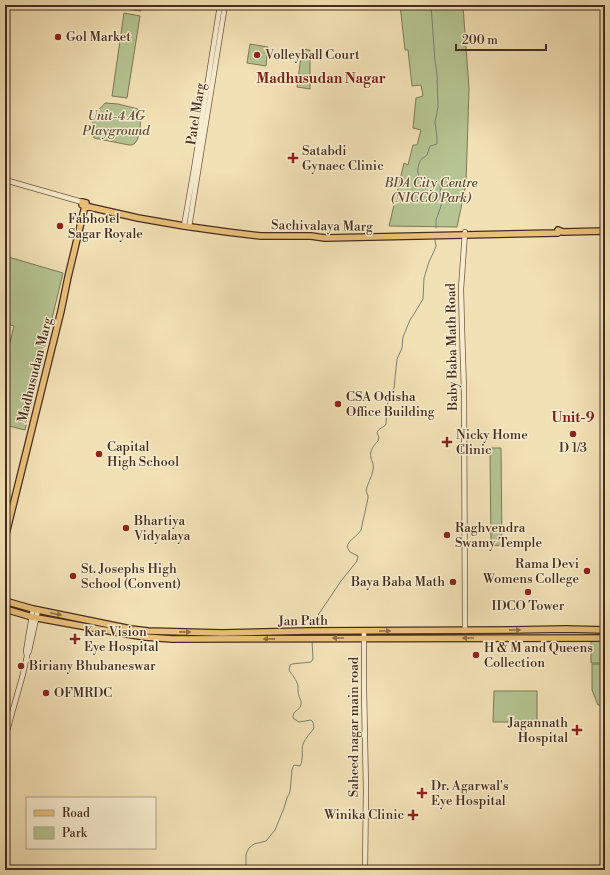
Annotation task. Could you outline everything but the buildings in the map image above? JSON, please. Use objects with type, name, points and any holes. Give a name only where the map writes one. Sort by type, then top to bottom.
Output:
[{"type":"main road","name":"Sachivalaya Marg","points":[[84,204],[138,218],[261,236],[311,236],[325,238],[465,233],[558,233],[560,231],[605,231]]},
{"type":"main road","name":"Madhusudan Marg","points":[[5,524],[84,204]]},
{"type":"main road","name":"Madhusudan Marg","points":[[5,538],[61,311],[84,204]]},
{"type":"main road","name":"Jan Path","points":[[5,601],[35,610],[131,630],[216,633],[318,631],[364,635],[605,638]]},
{"type":"main road","name":"Jan Path","points":[[5,609],[34,617],[145,637],[172,639],[317,638],[465,631],[566,629],[605,630]]},
{"type":"street","name":"Patel Marg","points":[[186,225],[220,5]]},
{"type":"street","name":"Patel Marg","points":[[186,225],[225,5]]},
{"type":"street","name":"Sachivalaya Marg","points":[[5,182],[84,204]]},
{"type":"street","name":"Baby Baba Math Road","points":[[465,233],[461,289],[464,414],[465,631]]},
{"type":"street","points":[[5,738],[29,651],[35,610]]},
{"type":"street","name":"Saheed nagar main road","points":[[364,635],[366,790],[365,870]]},
{"type":"green space","points":[[124,5],[142,5],[141,11],[124,9]]},
{"type":"green space","name":"BDA City Centre (NICCO Park)","points":[[400,5],[463,6],[469,88],[466,184],[457,227],[389,226],[404,163],[408,165],[413,145],[417,145],[421,130],[413,128],[416,98],[423,96],[421,85],[412,86],[408,50],[405,50]]},
{"type":"green space","points":[[124,13],[140,16],[127,98],[112,96]]},
{"type":"green space","name":"Volleyball Court","points":[[250,44],[268,47],[266,66],[247,63]]},
{"type":"green space","points":[[302,49],[310,50],[310,89],[297,87]]},
{"type":"green space","name":"Unit-4 AG Playground","points":[[105,103],[118,104],[138,109],[140,116],[140,131],[134,144],[129,145],[94,138],[92,127],[94,116]]},
{"type":"green space","points":[[5,256],[63,273],[25,430],[5,425],[5,363],[14,326],[5,323]]},
{"type":"green space","points":[[490,448],[501,448],[502,545],[491,546]]},
{"type":"green space","points":[[605,638],[605,663],[591,663],[591,639]]},
{"type":"green space","points":[[592,664],[605,664],[605,706],[598,705],[592,690]]},
{"type":"green space","points":[[494,691],[537,691],[537,722],[493,722]]},
{"type":"waterway","points":[[431,5],[437,74],[438,107],[435,122],[437,144],[430,146],[427,155],[420,160],[418,175],[421,179],[432,182],[439,181],[440,183],[441,206],[436,220],[436,228]]},
{"type":"waterway","points":[[312,629],[314,621],[341,581],[357,561],[358,556],[350,552],[347,547],[349,542],[361,530],[368,498],[366,491],[373,470],[371,451],[378,441],[378,431],[386,424],[387,405],[394,388],[397,359],[402,348],[403,337],[410,320],[423,299],[424,278],[436,246],[435,240]]},
{"type":"waterway","points":[[246,870],[246,854],[249,848],[254,844],[266,841],[275,830],[290,792],[293,767],[294,765],[300,766],[302,761],[303,744],[314,728],[311,720],[299,722],[293,718],[294,713],[300,707],[301,703],[296,680],[289,670],[290,665],[292,664],[311,662],[313,659],[312,640]]},
{"type":"place","name":"Gol Market","points":[[58,37]]},
{"type":"place","name":"Volleyball Court","points":[[257,55]]},
{"type":"place","name":"Satabdi Gynaec Clinic","points":[[293,158]]},
{"type":"place","name":"Fabhotel Sagar Royale","points":[[60,226]]},
{"type":"place","name":"CSA Odisha Office Building","points":[[338,404]]},
{"type":"place","name":"D 1/3","points":[[573,434]]},
{"type":"place","name":"Nicky Home Clinic","points":[[447,442]]},
{"type":"place","name":"Capital High School","points":[[99,454]]},
{"type":"place","name":"Bhartiya Vidyalaya","points":[[126,528]]},
{"type":"place","name":"Raghvendra Swamy Temple","points":[[447,535]]},
{"type":"place","name":"Rama Devi Womens College","points":[[587,571]]},
{"type":"place","name":"St. Josephs High School (Convent)","points":[[73,576]]},
{"type":"place","name":"Baya Baba Math","points":[[453,582]]},
{"type":"place","name":"IDCO Tower","points":[[528,592]]},
{"type":"place","name":"Kar Vision Eye Hospital","points":[[75,639]]},
{"type":"place","name":"H & M and Queens Collection","points":[[476,655]]},
{"type":"place","name":"Biriany Bhubaneswar","points":[[21,666]]},
{"type":"place","name":"OFMRDC","points":[[46,693]]},
{"type":"place","name":"Jagannath Hospital","points":[[577,730]]},
{"type":"place","name":"Dr. Agarwal's Eye Hospital","points":[[422,793]]},
{"type":"place","name":"Winika Clinic","points":[[413,815]]},
{"type":"district","name":"Madhusudan Nagar","points":[[321,79]]},
{"type":"district","name":"Unit-9","points":[[573,418]]}]
